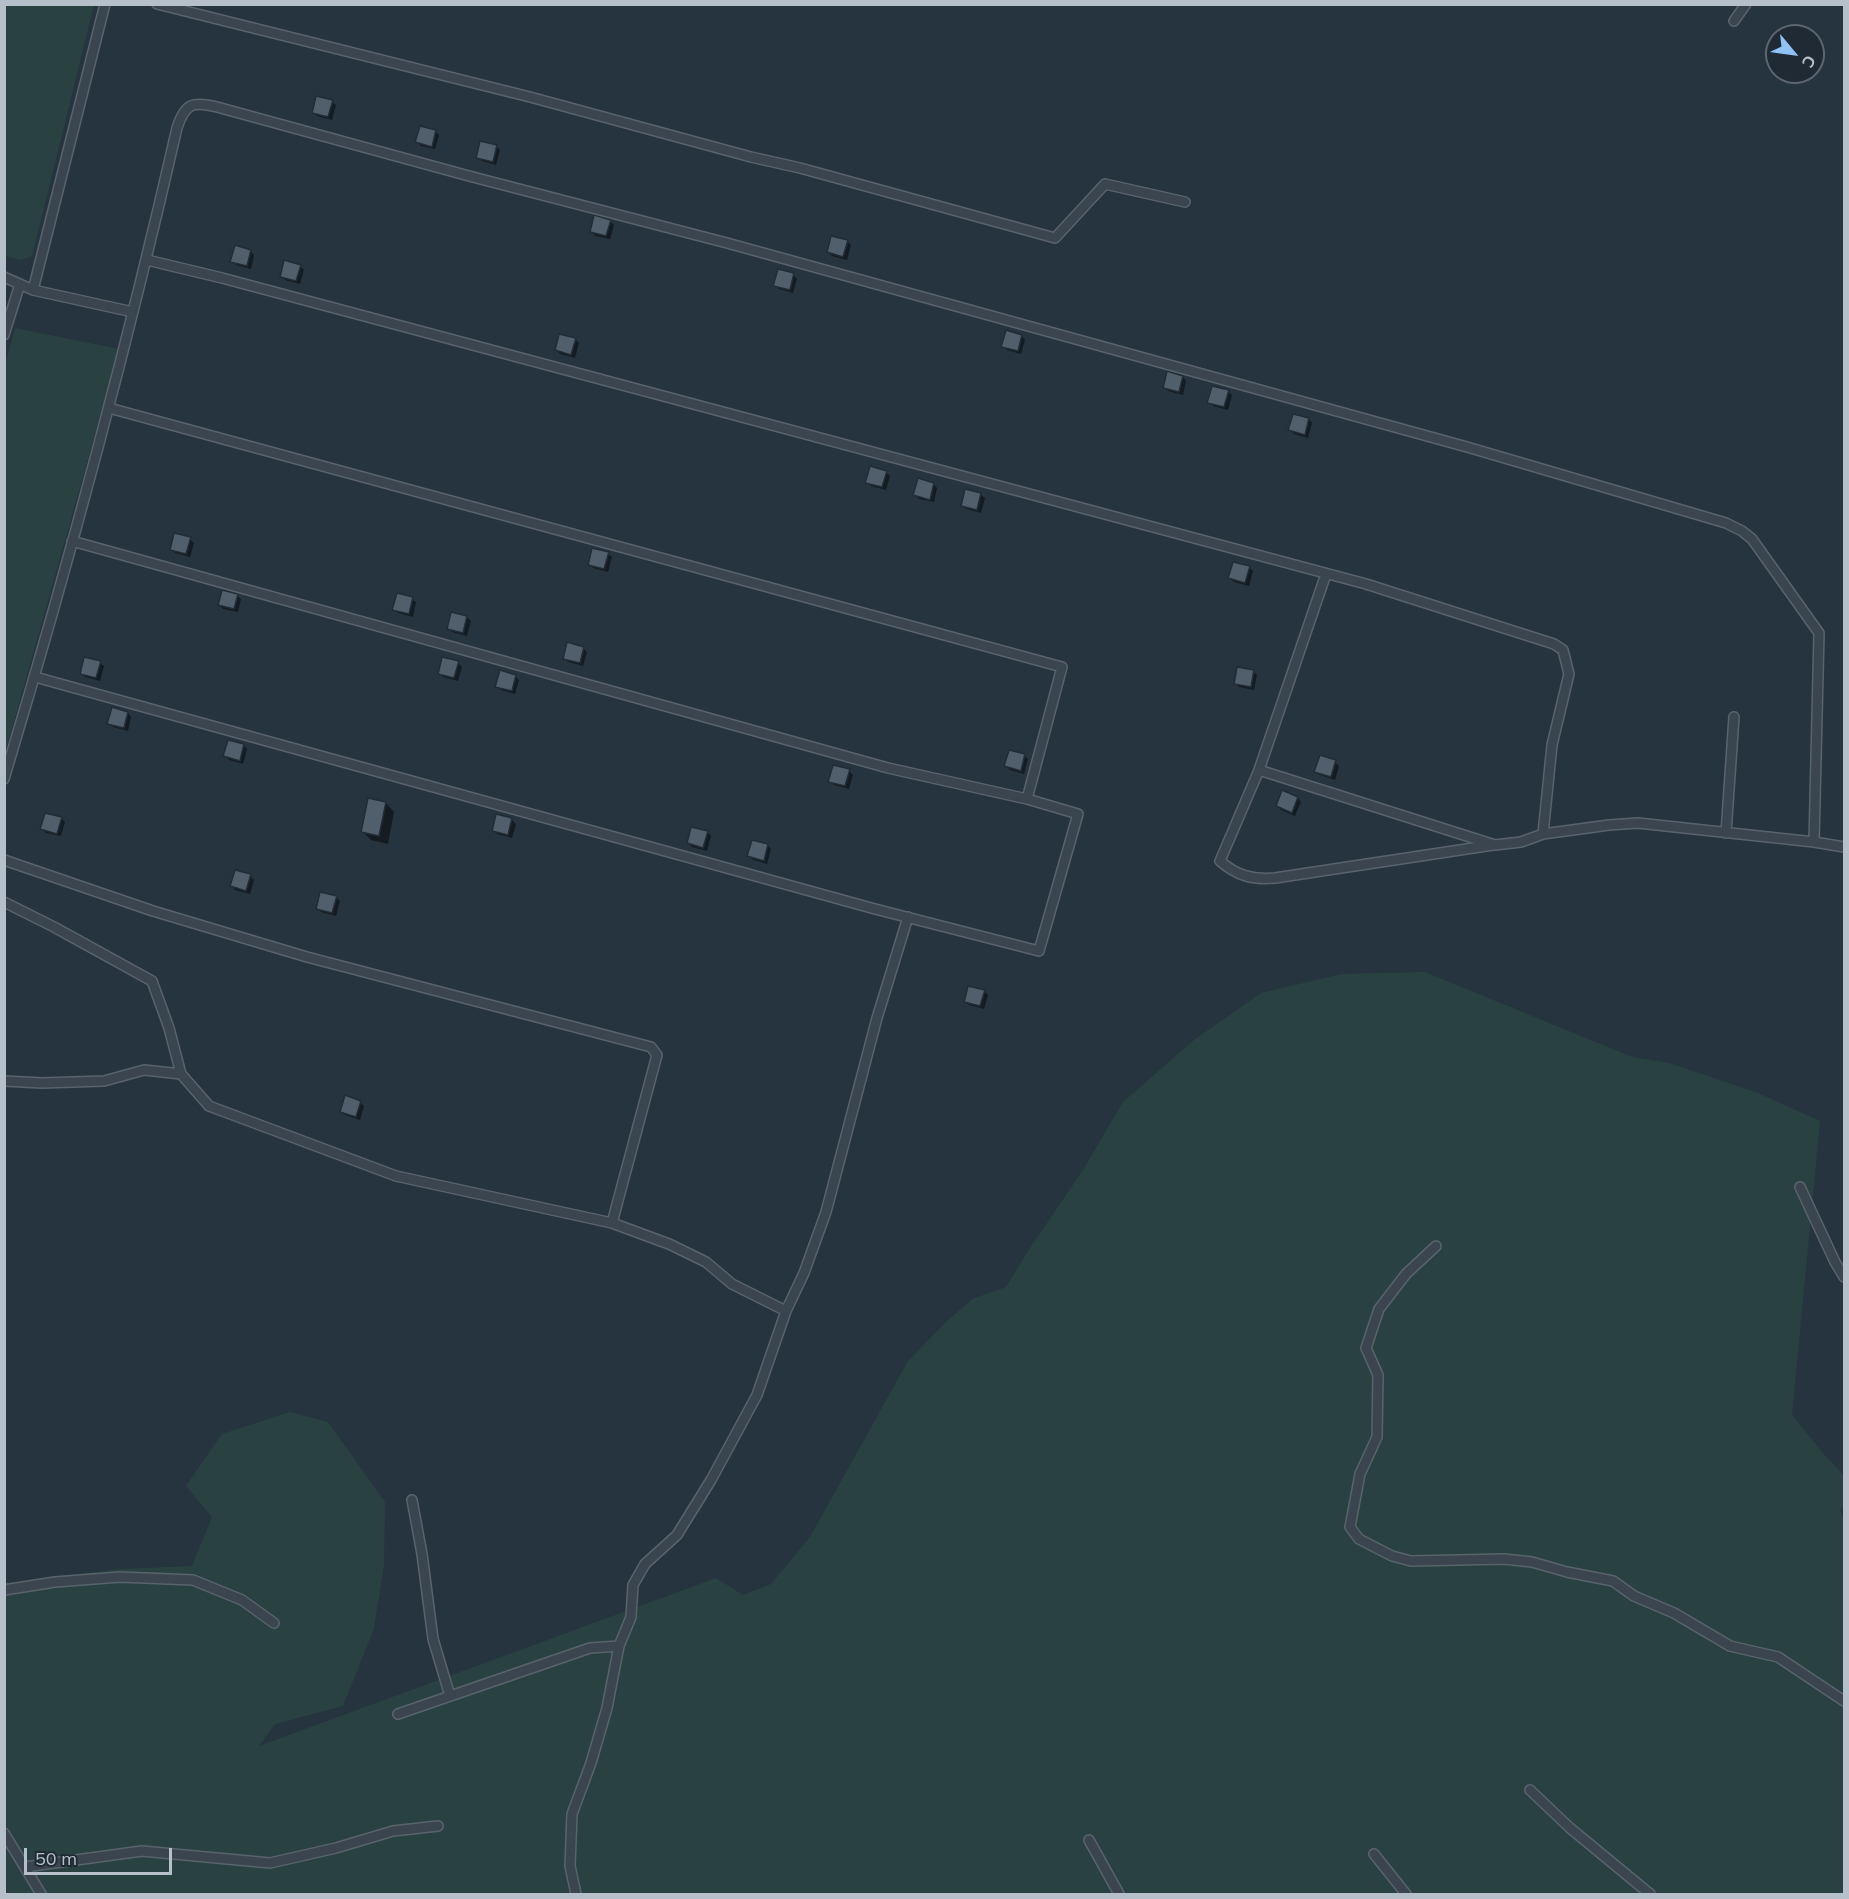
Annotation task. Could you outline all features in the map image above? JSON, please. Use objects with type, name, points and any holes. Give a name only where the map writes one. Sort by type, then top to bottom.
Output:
[{"type":"lane","points":[[33,290],[105,4]]},
{"type":"lane","points":[[157,4],[530,97],[1055,238],[1105,184],[1185,202]]},
{"type":"lane","points":[[1734,21],[1746,4]]},
{"type":"lane","points":[[4,778],[35,677],[109,408],[182,112],[189,106],[206,104],[727,243],[1456,443],[1726,524],[1742,531],[1752,539],[1819,633],[1814,842]]},
{"type":"lane","points":[[147,260],[222,278],[1366,584],[1554,644],[1563,650],[1569,674],[1551,745],[1543,834]]},
{"type":"lane","points":[[4,277],[33,290],[133,312]]},
{"type":"lane","points":[[4,335],[20,284]]},
{"type":"lane","points":[[109,408],[1062,668],[1027,799]]},
{"type":"lane","points":[[35,677],[1039,951],[1078,814],[1027,799],[877,765],[72,541]]},
{"type":"lane","points":[[1326,574],[1259,770],[1220,861],[1238,874],[1260,879],[1275,878],[1521,842],[1543,834],[1638,823],[1845,847]]},
{"type":"lane","points":[[1726,833],[1734,717]]},
{"type":"lane","points":[[1259,770],[1495,844]]},
{"type":"lane","points":[[4,861],[153,911],[307,957],[651,1047],[657,1055],[612,1223]]},
{"type":"lane","points":[[4,902],[152,981],[182,1074],[209,1106],[396,1176],[612,1223],[669,1244],[706,1262],[732,1284],[786,1311]]},
{"type":"lane","points":[[576,1894],[570,1866],[573,1814],[607,1708],[619,1646],[631,1617],[633,1585],[645,1564],[677,1535],[711,1480],[757,1395],[786,1311],[804,1273],[826,1212],[878,1018],[908,917]]},
{"type":"lane","points":[[4,1081],[42,1083],[104,1081],[144,1070],[182,1074]]},
{"type":"lane","points":[[1800,1187],[1835,1262],[1845,1277]]},
{"type":"lane","points":[[1436,1246],[1406,1274],[1379,1309],[1366,1348],[1378,1375],[1378,1417],[1377,1437],[1360,1474],[1350,1527],[1359,1539],[1392,1556],[1411,1561],[1513,1560],[1532,1562],[1613,1581],[1634,1596],[1674,1613],[1730,1646],[1778,1658],[1845,1701]]},
{"type":"lane","points":[[412,1500],[422,1554],[433,1639],[450,1696]]},
{"type":"lane","points":[[4,1590],[55,1582],[120,1577],[193,1580],[242,1600],[274,1623]]},
{"type":"lane","points":[[398,1714],[590,1648],[619,1646]]},
{"type":"lane","points":[[1530,1790],[1570,1828],[1650,1894]]},
{"type":"lane","points":[[25,1867],[142,1851],[270,1863],[336,1848],[393,1831],[438,1826]]},
{"type":"lane","points":[[4,1833],[41,1894]]},
{"type":"lane","points":[[1089,1840],[1119,1894]]},
{"type":"lane","points":[[1374,1854],[1406,1894]]},
{"type":"green space","points":[[4,5],[94,5],[32,256],[21,260],[5,256]]},
{"type":"green space","points":[[15,328],[119,349],[5,753],[4,369]]},
{"type":"green space","points":[[1425,972],[1632,1057],[1669,1063],[1758,1093],[1820,1121],[1792,1415],[1844,1476],[1844,1507],[1840,1510],[1844,1520],[1844,1894],[5,1894],[4,1583],[120,1569],[192,1566],[212,1517],[186,1486],[222,1434],[290,1412],[328,1422],[385,1502],[384,1564],[374,1629],[343,1706],[275,1724],[259,1746],[716,1578],[743,1595],[771,1584],[810,1537],[908,1361],[972,1299],[1006,1287],[1083,1170],[1123,1102],[1194,1040],[1261,993],[1342,974]]},
{"type":"building","points":[[316,96],[333,100],[328,117],[312,113]]},
{"type":"building","points":[[420,126],[436,130],[432,147],[415,142]]},
{"type":"building","points":[[480,141],[497,145],[493,162],[476,158]]},
{"type":"building","points":[[594,215],[611,220],[606,236],[590,232]]},
{"type":"building","points":[[831,236],[848,240],[843,257],[827,252]]},
{"type":"building","points":[[235,245],[251,250],[247,266],[230,262]]},
{"type":"building","points":[[284,260],[301,265],[296,281],[280,277]]},
{"type":"building","points":[[778,269],[794,273],[790,290],[773,286]]},
{"type":"building","points":[[1006,330],[1022,335],[1018,351],[1001,347]]},
{"type":"building","points":[[559,334],[576,338],[571,355],[555,350]]},
{"type":"building","points":[[1167,371],[1183,376],[1179,392],[1163,388]]},
{"type":"building","points":[[1212,386],[1229,390],[1224,407],[1207,403]]},
{"type":"building","points":[[1293,414],[1309,418],[1305,435],[1288,430]]},
{"type":"building","points":[[870,466],[887,471],[882,487],[865,483]]},
{"type":"building","points":[[918,478],[934,483],[930,500],[913,495]]},
{"type":"building","points":[[965,489],[981,493],[977,510],[961,506]]},
{"type":"building","points":[[174,533],[191,537],[186,554],[170,550]]},
{"type":"building","points":[[592,548],[609,552],[604,569],[588,565]]},
{"type":"building","points":[[1233,562],[1250,566],[1245,583],[1228,578]]},
{"type":"building","points":[[222,590],[238,594],[234,609],[218,605]]},
{"type":"building","points":[[397,593],[413,597],[409,614],[392,610]]},
{"type":"building","points":[[451,612],[467,616],[463,633],[447,629]]},
{"type":"building","points":[[567,642],[584,647],[580,663],[563,659]]},
{"type":"building","points":[[84,657],[101,661],[96,678],[80,674]]},
{"type":"building","points":[[442,657],[459,661],[454,678],[438,674]]},
{"type":"building","points":[[1237,667],[1254,670],[1251,687],[1234,684]]},
{"type":"building","points":[[500,670],[516,675],[512,691],[495,687]]},
{"type":"building","points":[[112,707],[128,712],[124,728],[107,724]]},
{"type":"building","points":[[228,740],[244,744],[240,761],[223,756]]},
{"type":"building","points":[[1009,750],[1025,754],[1021,771],[1004,766]]},
{"type":"building","points":[[1320,755],[1336,760],[1331,777],[1314,772]]},
{"type":"building","points":[[833,765],[850,769],[845,786],[828,782]]},
{"type":"building","points":[[1282,790],[1298,797],[1292,813],[1276,806]]},
{"type":"building","points":[[368,798],[386,802],[379,836],[361,832]]},
{"type":"building","points":[[45,813],[62,817],[57,834],[40,829]]},
{"type":"building","points":[[496,814],[512,818],[508,835],[492,831]]},
{"type":"building","points":[[691,827],[708,831],[703,848],[687,843]]},
{"type":"building","points":[[752,840],[768,844],[764,861],[747,856]]},
{"type":"building","points":[[235,870],[251,874],[246,891],[230,886]]},
{"type":"building","points":[[320,892],[337,896],[332,913],[316,909]]},
{"type":"building","points":[[968,986],[985,990],[980,1006],[964,1002]]},
{"type":"building","points":[[345,1095],[361,1101],[356,1117],[340,1112]]}]
